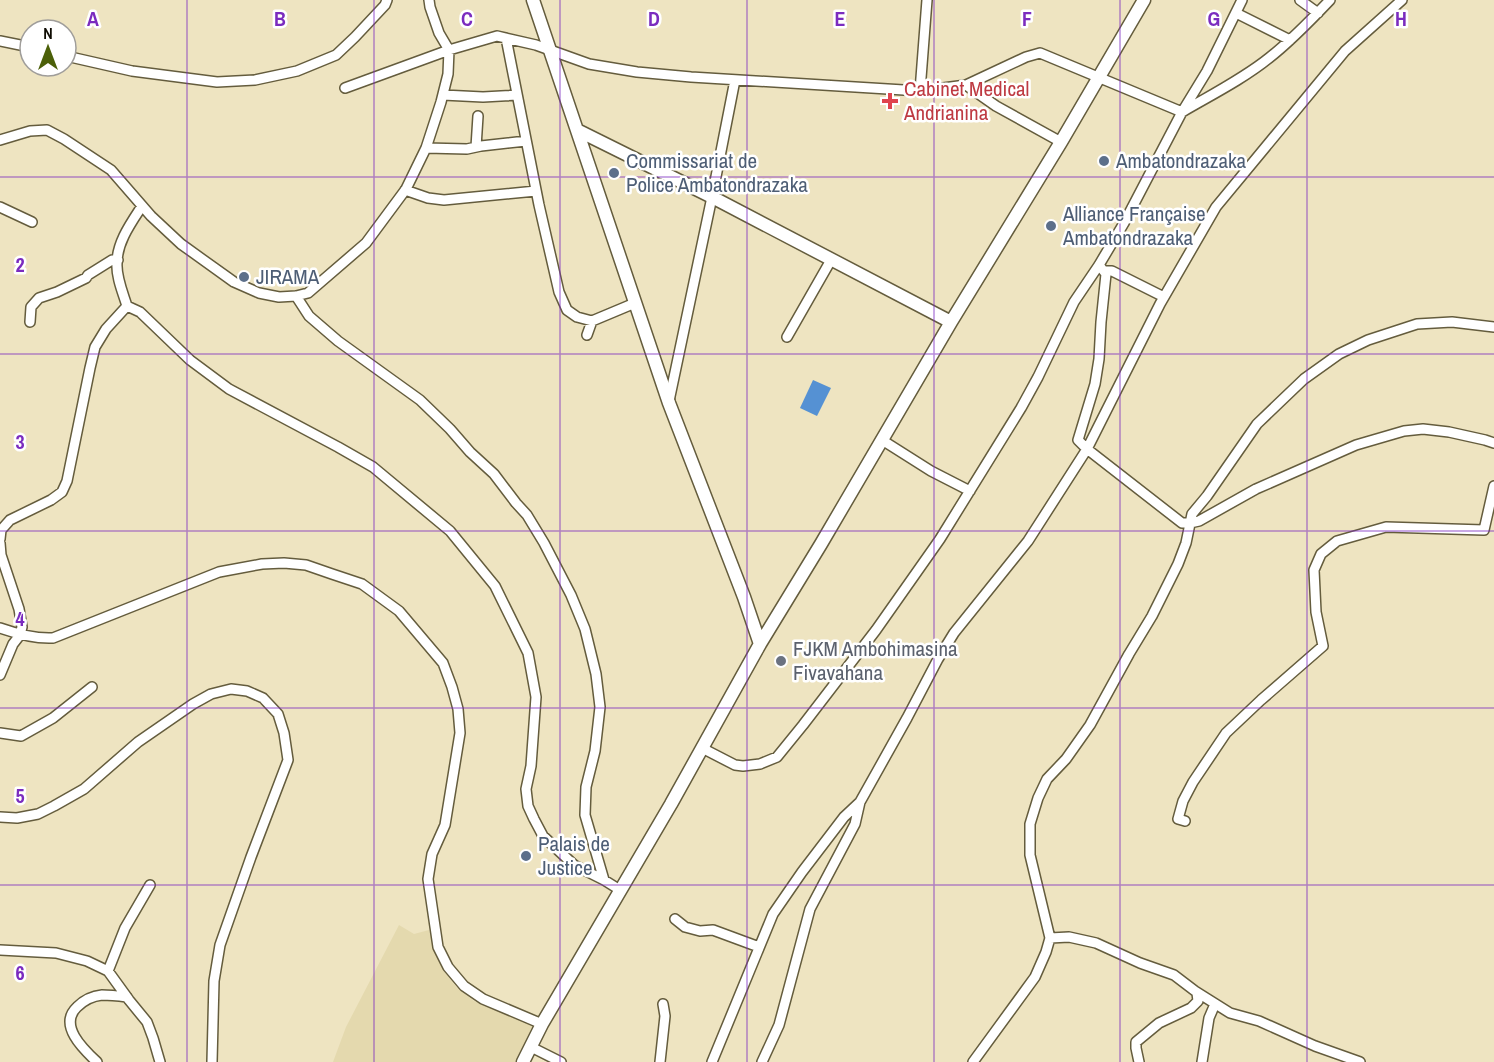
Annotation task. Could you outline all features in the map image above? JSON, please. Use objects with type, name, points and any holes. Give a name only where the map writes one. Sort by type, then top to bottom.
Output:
[{"type":"main road","points":[[533,0],[669,403],[760,644]]},
{"type":"main road","points":[[523,1062],[542,1024],[666,813],[760,644],[1144,0]]},
{"type":"main road","points":[[577,130],[712,197],[951,322]]},
{"type":"street","points":[[78,59],[132,71],[218,82],[255,80],[297,71],[336,55],[363,29],[387,0]]},
{"type":"street","points":[[0,140],[30,131],[47,130],[111,170],[142,206],[181,244],[234,282],[259,293],[279,297],[309,293],[366,243],[405,190],[426,148],[448,74],[449,50],[439,33],[429,0]]},
{"type":"street","points":[[920,91],[927,0]]},
{"type":"street","points":[[702,748],[735,765],[743,766],[760,764],[777,757],[876,630],[940,539],[1021,408],[1074,302],[1101,268],[1182,112],[1207,71],[1242,0]]},
{"type":"street","points":[[1300,0],[1318,13]]},
{"type":"street","points":[[1182,112],[1269,59],[1330,0]]},
{"type":"street","points":[[762,1062],[779,1025],[810,909],[855,824],[860,802],[938,659],[954,633],[1028,541],[1087,449],[1164,297],[1215,207],[1345,51],[1402,0]]},
{"type":"street","points":[[1236,13],[1290,40]]},
{"type":"street","points":[[345,88],[449,50],[497,36],[536,45],[589,64],[637,72],[920,91],[966,85],[1026,57],[1040,53],[1182,112]]},
{"type":"street","points":[[506,38],[536,191],[559,292],[567,310],[577,317],[592,321],[635,303]]},
{"type":"street","points":[[0,41],[18,45]]},
{"type":"street","points":[[669,403],[735,80]]},
{"type":"street","points":[[966,85],[996,106],[1060,142]]},
{"type":"street","points":[[443,95],[483,97],[517,95]]},
{"type":"street","points":[[476,147],[478,116]]},
{"type":"street","points":[[426,148],[467,149],[526,141]]},
{"type":"street","points":[[405,190],[428,198],[444,200],[536,191]]},
{"type":"street","points":[[142,206],[126,231],[120,246],[117,264],[127,306],[141,312],[190,360],[229,388],[373,467],[450,531],[495,586],[528,653],[536,697],[531,766],[526,789],[528,806],[543,836],[574,864],[620,890]]},
{"type":"street","points":[[0,207],[32,222]]},
{"type":"street","points":[[30,322],[31,307],[39,298],[86,278],[112,260],[118,260]]},
{"type":"street","points":[[787,337],[831,260]]},
{"type":"street","points":[[1101,268],[1112,271],[1164,297]]},
{"type":"street","points":[[1101,268],[1106,274],[1099,359],[1095,384],[1078,440],[1182,523],[1199,521],[1256,489],[1356,445],[1404,430],[1424,429],[1449,432],[1494,443]]},
{"type":"street","points":[[296,296],[309,316],[338,341],[420,400],[450,429],[494,474],[527,515],[544,543],[571,595],[585,629],[596,674],[600,707],[595,751],[586,787],[585,815],[604,880]]},
{"type":"street","points":[[0,532],[10,520],[51,500],[62,492],[68,481],[95,347],[105,329],[127,306]]},
{"type":"street","points":[[587,335],[592,321]]},
{"type":"street","points":[[973,1062],[1035,977],[1050,938],[1030,855],[1030,824],[1038,798],[1047,779],[1066,759],[1090,725],[1152,616],[1179,564],[1192,514],[1257,424],[1304,379],[1339,354],[1368,340],[1417,324],[1452,322],[1494,327]]},
{"type":"street","points":[[882,440],[931,471],[970,491]]},
{"type":"street","points":[[1185,821],[1178,819],[1183,801],[1226,733],[1323,646],[1316,612],[1314,570],[1321,554],[1337,541],[1386,527],[1484,530],[1494,486]]},
{"type":"street","points":[[0,543],[1,555],[19,609],[22,627],[0,675]]},
{"type":"street","points":[[0,628],[20,635],[42,639],[52,638],[219,572],[262,564],[284,563],[306,565],[362,584],[399,611],[443,663],[458,709],[460,734],[446,822],[432,854],[428,879],[438,947],[448,967],[464,986],[483,999],[542,1024]]},
{"type":"street","points":[[0,733],[21,736],[53,718],[93,687]]},
{"type":"street","points":[[0,817],[17,818],[38,814],[84,789],[138,742],[211,694],[231,689],[247,691],[263,699],[278,714],[284,733],[288,760],[220,945],[214,981],[212,1062]]},
{"type":"street","points":[[712,1062],[773,914],[844,817],[860,802]]},
{"type":"street","points":[[108,971],[125,928],[150,885]]},
{"type":"street","points":[[675,919],[685,927],[700,932],[713,930],[759,946]]},
{"type":"street","points":[[1050,938],[1069,937],[1096,943],[1140,963],[1174,975],[1197,993],[1230,1013],[1259,1021],[1315,1046],[1360,1062]]},
{"type":"street","points":[[0,950],[56,953],[87,961],[108,971],[147,1022],[160,1062]]},
{"type":"street","points":[[1139,1062],[1136,1042],[1159,1023],[1191,1008],[1198,1001],[1197,993]]},
{"type":"street","points":[[97,1062],[84,1050],[72,1032],[69,1021],[71,1012],[85,999],[103,995],[127,997]]},
{"type":"street","points":[[660,1062],[665,1016],[663,1004]]},
{"type":"street","points":[[1202,1062],[1209,1018],[1215,1004]]},
{"type":"street","points":[[531,1047],[561,1062]]},
{"type":"shaded area","points":[[399,925],[414,934],[429,930],[442,969],[457,988],[474,1001],[533,1025],[515,1062],[333,1062],[346,1027]]},
{"type":"water","points":[[813,380],[831,388],[817,416],[800,408]]},
{"type":"place","name":"Cabinet Medical Andrianina","points":[[890,101]]},
{"type":"place","name":"Ambatondrazaka","points":[[1104,161]]},
{"type":"place","name":"Commissariat de Police Ambatondrazaka","points":[[614,173]]},
{"type":"place","name":"Alliance Française Ambatondrazaka","points":[[1051,226]]},
{"type":"place","name":"JIRAMA","points":[[244,277]]},
{"type":"place","name":"FJKM Ambohimasina Fivavahana","points":[[781,661]]},
{"type":"place","name":"Palais de Justice","points":[[526,856]]}]
